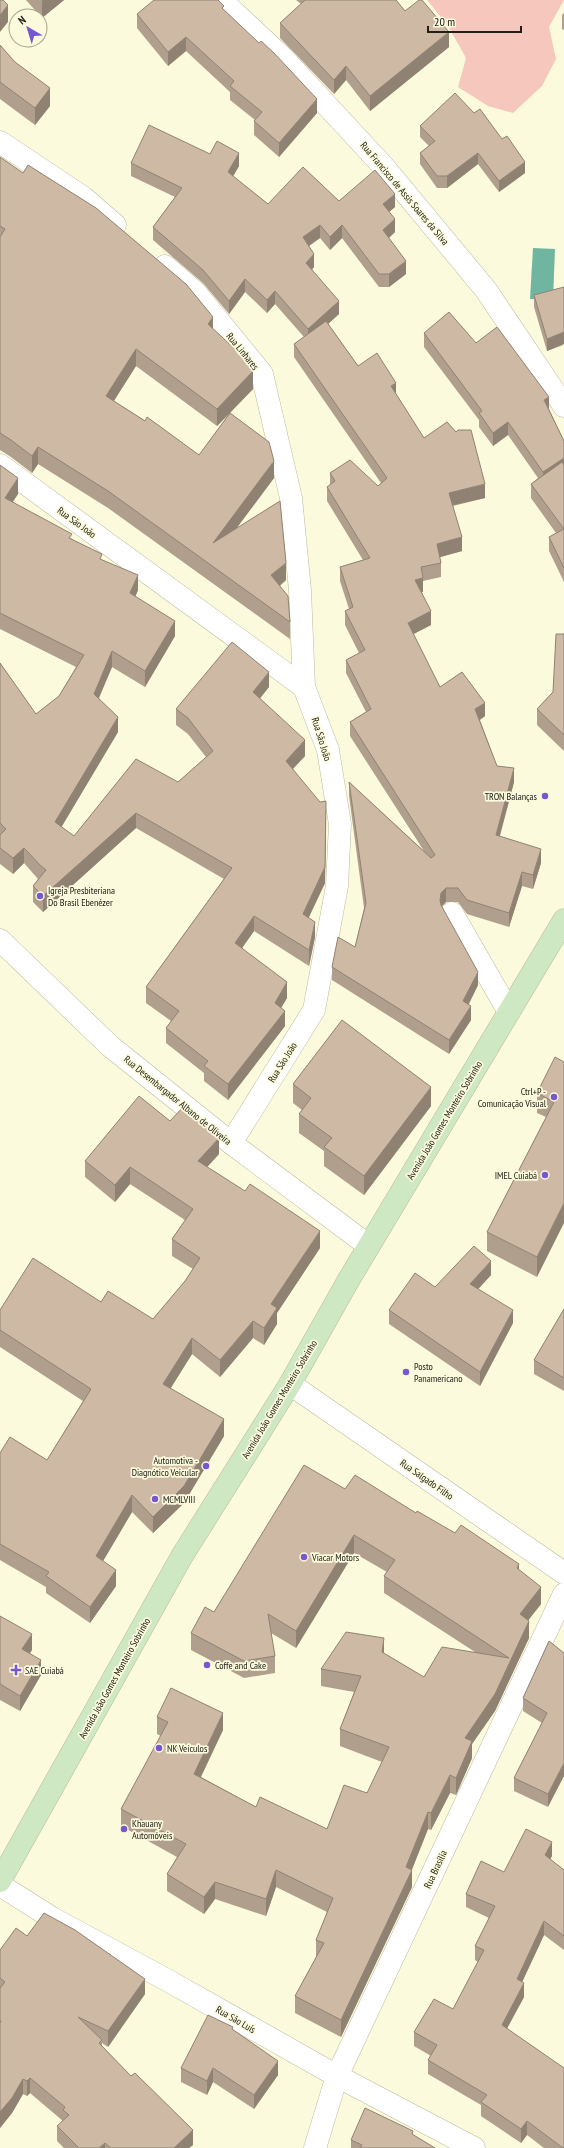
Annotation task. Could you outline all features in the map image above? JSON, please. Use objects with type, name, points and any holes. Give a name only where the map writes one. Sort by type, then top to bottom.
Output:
[{"type":"main road","name":"Avenida João Gomes Monteiro Sobrinho","points":[[0,1882],[182,1556],[290,1384],[369,1246],[564,920]]},
{"type":"street","name":"Rua Francisco de Assis Soares da Silva","points":[[222,0],[283,58],[384,167],[486,290],[564,406]]},
{"type":"street","points":[[0,142],[84,198],[131,238]]},
{"type":"street","name":"Rua Linhares","points":[[148,252],[195,292],[262,374],[291,498],[300,590],[304,687]]},
{"type":"street","name":"Rua São João","points":[[0,465],[304,687],[328,750],[340,824],[337,886],[314,1010],[231,1143]]},
{"type":"street","points":[[452,914],[509,1012]]},
{"type":"street","name":"Rua Desembargador Albano de Oliveira","points":[[0,940],[110,1046],[231,1143],[369,1246]]},
{"type":"street","name":"Rua Salgado Filho","points":[[290,1384],[564,1573]]},
{"type":"street","name":"Rua Brasília","points":[[315,2148],[337,2076],[564,1594]]},
{"type":"street","name":"Rua São Luís","points":[[0,1885],[52,1918],[167,1980],[337,2076],[474,2148]]},
{"type":"shaded area","points":[[427,0],[564,0],[549,27],[556,59],[542,86],[513,113],[488,106],[458,87],[466,58],[448,26]]},
{"type":"water","points":[[533,248],[555,249],[553,300],[530,299]]},
{"type":"building","points":[[0,0],[3,0],[8,5],[0,15]]},
{"type":"building","points":[[154,0],[218,0],[224,6],[222,8],[259,43],[261,41],[274,53],[317,99],[279,143],[254,121],[262,112],[230,86],[234,81],[186,37],[168,52],[137,14]]},
{"type":"building","points":[[305,0],[396,0],[405,11],[419,0],[422,0],[449,32],[370,96],[346,66],[334,80],[280,23]]},
{"type":"building","points":[[0,45],[15,62],[50,88],[35,108],[0,82]]},
{"type":"building","points":[[455,93],[474,113],[480,109],[502,139],[507,136],[525,162],[499,181],[478,153],[447,176],[437,176],[420,153],[435,141],[420,126]]},
{"type":"building","points":[[149,125],[210,154],[217,141],[239,153],[228,172],[268,204],[303,167],[339,201],[375,170],[395,194],[383,204],[395,219],[383,230],[406,261],[389,274],[379,274],[342,225],[330,237],[320,225],[303,237],[314,254],[306,263],[339,301],[308,329],[275,291],[267,300],[245,279],[229,301],[203,270],[153,227],[182,188],[131,163]]},
{"type":"building","points":[[0,157],[23,173],[28,165],[96,208],[186,284],[213,317],[208,324],[251,364],[253,371],[217,409],[136,349],[106,396],[145,421],[147,417],[199,455],[230,413],[269,442],[274,461],[213,543],[280,501],[286,563],[271,575],[288,596],[290,622],[108,491],[38,447],[32,456],[0,433],[0,237],[5,229],[0,226]]},
{"type":"building","points":[[564,287],[564,332],[547,339],[534,295]]},
{"type":"building","points":[[449,312],[476,343],[497,327],[549,397],[544,400],[564,441],[564,458],[543,472],[508,422],[493,433],[479,413],[482,411],[424,333]]},
{"type":"building","points":[[326,321],[358,366],[377,353],[396,383],[391,386],[424,438],[447,422],[456,432],[458,430],[471,430],[485,484],[449,493],[462,537],[437,544],[441,563],[421,567],[423,578],[415,580],[431,611],[408,623],[440,687],[462,672],[485,703],[475,709],[497,766],[514,768],[496,835],[541,849],[533,875],[522,872],[509,913],[467,900],[458,888],[446,888],[441,893],[441,905],[478,972],[463,1001],[471,1006],[449,1040],[332,967],[338,937],[355,947],[366,903],[349,782],[431,858],[435,855],[350,722],[371,709],[346,660],[365,650],[345,611],[353,607],[340,567],[370,558],[327,487],[335,481],[330,473],[350,460],[378,486],[387,478],[294,344]]},
{"type":"building","points":[[562,462],[564,465],[564,529],[531,484]]},
{"type":"building","points":[[0,465],[18,478],[5,498],[72,534],[69,538],[102,554],[100,559],[138,575],[130,593],[175,621],[145,671],[112,651],[94,694],[118,717],[55,822],[74,836],[136,759],[178,782],[213,751],[188,718],[176,709],[232,642],[269,672],[253,692],[305,740],[286,761],[320,802],[326,801],[325,867],[303,914],[315,922],[309,950],[254,916],[235,943],[287,982],[275,1003],[285,1011],[228,1084],[204,1066],[208,1061],[166,1028],[179,1011],[146,987],[232,868],[136,813],[43,896],[33,886],[46,870],[24,848],[13,858],[0,848],[0,835],[6,829],[0,823],[0,663],[36,714],[59,696],[84,655],[0,613]]},
{"type":"building","points":[[564,529],[564,568],[549,537]]},
{"type":"building","points":[[556,634],[564,634],[564,735],[537,709],[553,692]]},
{"type":"building","points":[[342,1020],[431,1087],[364,1176],[324,1147],[332,1138],[299,1114],[311,1098],[293,1084]]},
{"type":"building","name":"IMEL Cuiabá","points":[[555,1057],[564,1062],[564,1203],[537,1257],[487,1232],[554,1102],[537,1093]]},
{"type":"building","points":[[139,1096],[170,1121],[184,1106],[219,1138],[198,1161],[245,1191],[250,1184],[320,1231],[271,1304],[277,1308],[264,1328],[253,1321],[220,1360],[192,1338],[163,1384],[224,1419],[184,1486],[153,1517],[132,1495],[96,1556],[116,1570],[90,1607],[46,1576],[49,1572],[0,1544],[0,1453],[10,1437],[47,1460],[91,1389],[0,1330],[0,1310],[33,1258],[101,1302],[108,1291],[153,1319],[185,1281],[200,1258],[172,1239],[193,1209],[130,1167],[115,1185],[85,1161]]},
{"type":"building","points":[[474,1246],[491,1261],[470,1284],[513,1310],[480,1372],[389,1310],[415,1273],[435,1287]]},
{"type":"building","points":[[564,1309],[564,1378],[534,1360]]},
{"type":"building","points":[[304,1465],[345,1489],[355,1475],[416,1513],[417,1511],[455,1533],[461,1525],[519,1564],[517,1568],[541,1587],[520,1614],[529,1621],[495,1694],[465,1738],[472,1741],[456,1778],[450,1775],[431,1813],[428,1812],[406,1867],[412,1870],[341,2020],[295,1996],[324,1943],[316,1940],[333,1898],[276,1870],[266,1899],[215,1882],[204,1897],[167,1874],[186,1844],[121,1809],[168,1722],[157,1717],[171,1688],[223,1713],[194,1774],[256,1807],[260,1797],[327,1829],[344,1785],[367,1793],[389,1747],[340,1729],[361,1676],[321,1669],[346,1632],[384,1638],[382,1652],[424,1677],[442,1647],[509,1658],[384,1576],[395,1560],[354,1535],[296,1631],[268,1614],[275,1656],[244,1661],[191,1633],[205,1607],[214,1612]]},
{"type":"building","name":"SAE Cuiabá","points":[[0,1616],[32,1634],[22,1649],[41,1660],[20,1696],[0,1684]]},
{"type":"building","points":[[549,1641],[564,1653],[564,1763],[548,1794],[514,1778],[547,1713],[523,1698]]},
{"type":"building","points":[[526,1829],[552,1842],[545,1855],[564,1870],[564,1936],[544,1921],[517,1979],[524,1983],[502,2025],[564,2068],[564,2148],[527,2121],[521,2129],[481,2102],[487,2095],[428,2060],[437,2045],[414,2032],[434,1999],[453,2009],[484,1950],[475,1946],[495,1906],[466,1894],[481,1861],[504,1872]]},
{"type":"building","points":[[44,1913],[75,1930],[145,1979],[108,2031],[78,2017],[102,2040],[99,2043],[131,2076],[135,2073],[193,2130],[174,2148],[111,2148],[105,2143],[99,2148],[79,2148],[57,2126],[69,2115],[63,2110],[65,2107],[30,2078],[27,2081],[23,2079],[12,2098],[0,2112],[0,1988],[5,1982],[0,1978],[0,1950],[16,1928],[27,1936]]},
{"type":"building","points":[[208,2015],[233,2027],[232,2029],[278,2061],[254,2095],[213,2068],[207,2081],[181,2068]]},
{"type":"building","points":[[365,2108],[413,2131],[412,2134],[435,2148],[360,2148],[362,2145],[351,2140]]},
{"type":"place","name":"TRON Balanças","points":[[545,796]]},
{"type":"place","name":"Igreja Presbiteriana Do Brasil Ebenézer","points":[[40,896]]},
{"type":"place","name":"Ctrl+P - Comunicação Visual","points":[[554,1097]]},
{"type":"place","name":"IMEL Cuiabá","points":[[545,1175]]},
{"type":"place","name":"Posto Panamericano","points":[[406,1372]]},
{"type":"place","name":"Automotiva - Diagnótico Veicular","points":[[206,1466]]},
{"type":"place","name":"MCMLVIII","points":[[155,1499]]},
{"type":"place","name":"Viacar Motors","points":[[304,1557]]},
{"type":"place","name":"Coffe and Cake","points":[[207,1665]]},
{"type":"place","name":"SAE Cuiabá","points":[[16,1670]]},
{"type":"place","name":"NK Veículos","points":[[159,1748]]},
{"type":"place","name":"Khauany Automóveis","points":[[124,1829]]}]
